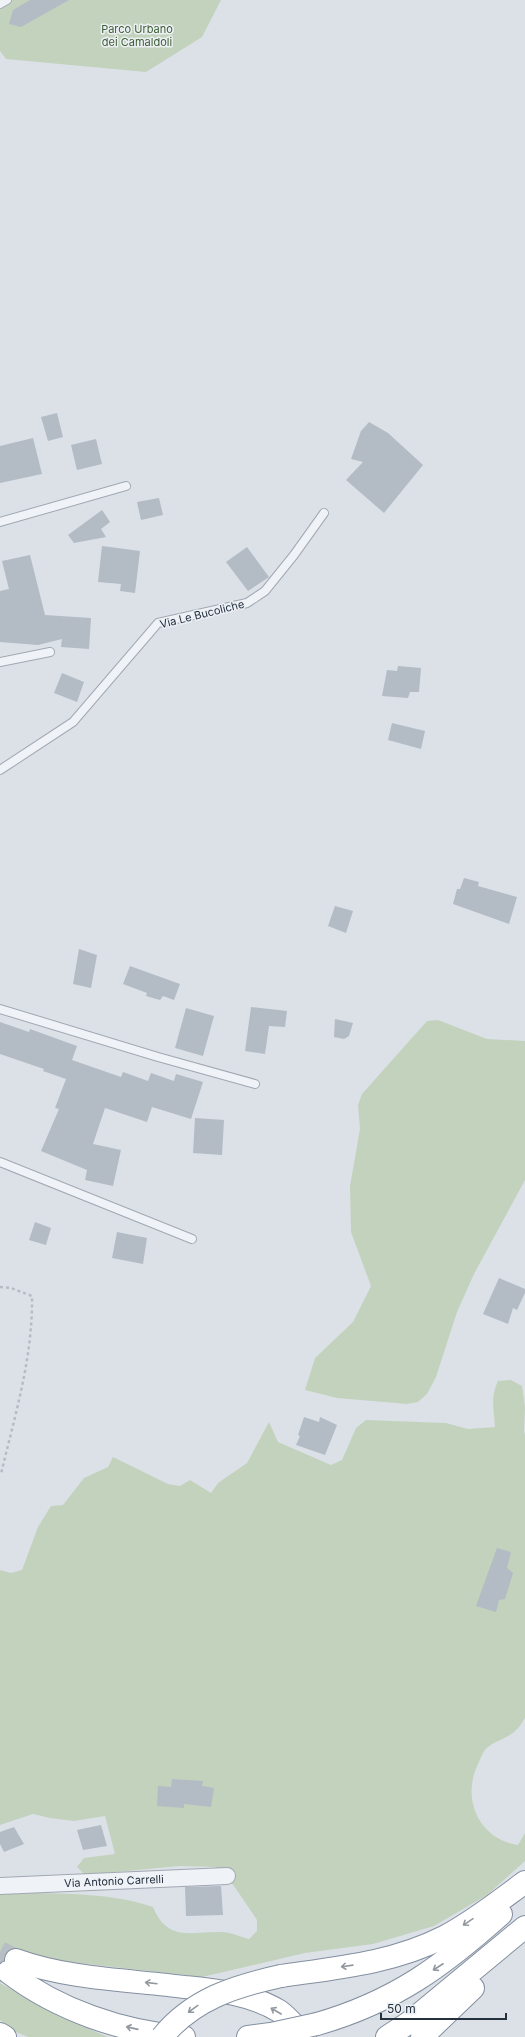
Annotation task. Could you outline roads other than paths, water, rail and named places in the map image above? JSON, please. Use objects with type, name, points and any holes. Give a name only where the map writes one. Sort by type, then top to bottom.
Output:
[{"type":"highway","points":[[162,2037],[191,2010],[216,1994],[249,1983],[281,1976],[364,1964],[412,1950],[443,1937],[518,1892]]},
{"type":"highway","points":[[248,2037],[311,2031],[398,1992],[447,1961],[518,1892]]},
{"type":"highway","points":[[387,2037],[410,2022],[522,1930]]},
{"type":"highway","points":[[422,2037],[487,1974],[522,1930]]},
{"type":"highway","points":[[184,2037],[147,2032],[91,2016],[64,2005],[24,1984],[12,1966],[31,1965],[68,1973],[201,1989],[241,1996],[280,2012],[311,2031]]},
{"type":"highway","points":[[0,2034],[5,2037]]},
{"type":"street","name":"Via Antonio Carrelli","points":[[0,1886],[227,1876]]},
{"type":"lane","points":[[0,4],[7,0]]},
{"type":"lane","points":[[0,522],[126,486]]},
{"type":"lane","name":"Via Le Bucoliche","points":[[0,770],[73,722],[158,623],[247,603],[266,591],[294,555],[324,512]]},
{"type":"lane","points":[[0,662],[50,652]]},
{"type":"lane","points":[[0,1010],[255,1084]]},
{"type":"lane","points":[[0,1162],[192,1238]]},
{"type":"tunnel","points":[[0,1952],[16,1960]]},
{"type":"park label","name":"Parco Urbano dei Camaldoli","points":[[137,35]]}]
